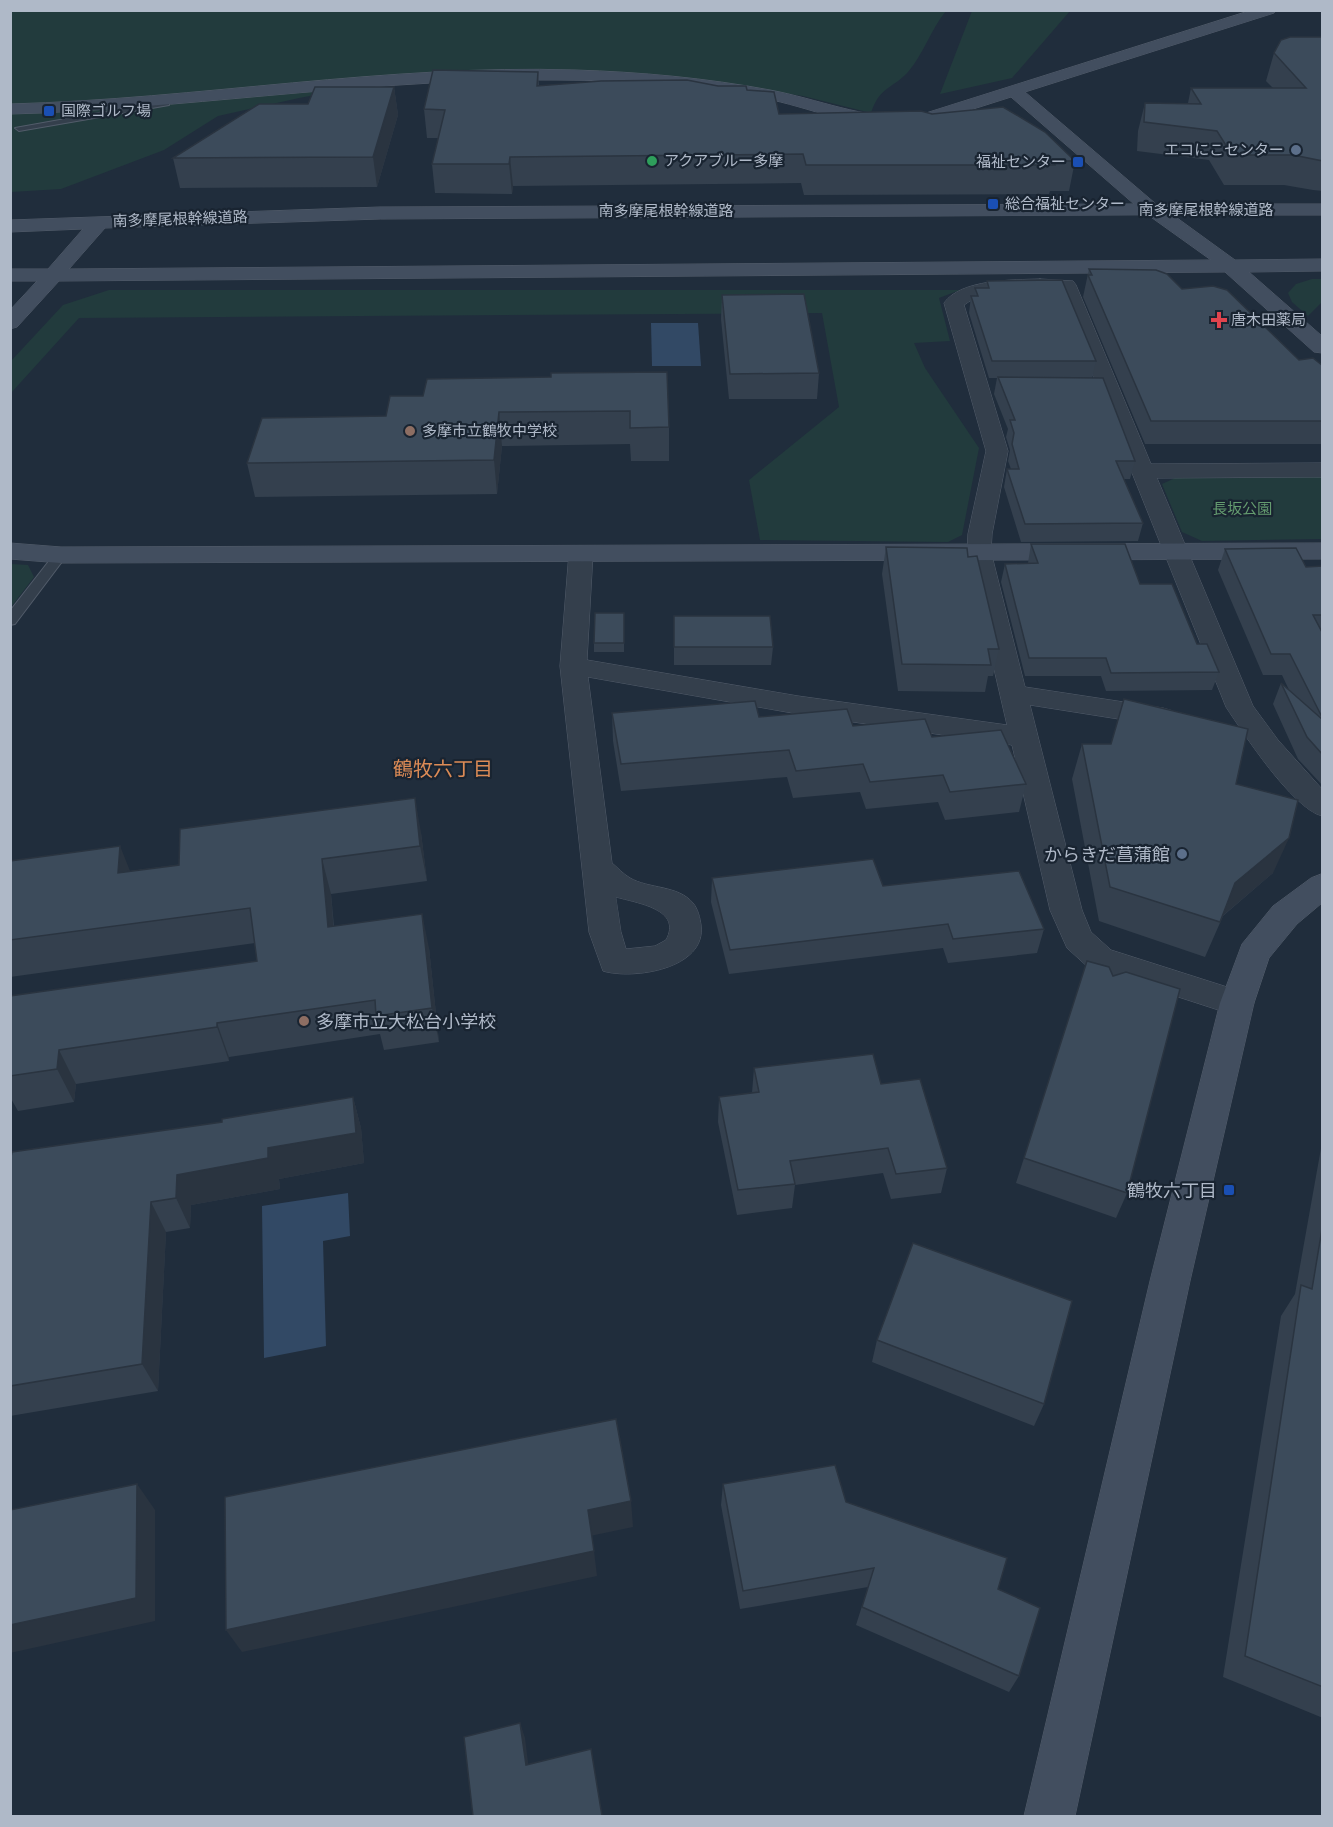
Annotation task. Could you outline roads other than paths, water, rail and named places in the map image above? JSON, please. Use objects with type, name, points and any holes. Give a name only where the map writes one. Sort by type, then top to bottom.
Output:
[{"type":"street","points":[[10,109],[420,80],[531,75],[608,76],[697,84],[752,92],[807,102],[887,123],[901,124],[1015,92],[1269,10]]},
{"type":"street","points":[[1015,92],[1152,210],[1175,223],[1229,266],[1323,347]]},
{"type":"street","name":"南多摩尾根幹線道路","points":[[10,226],[404,213],[1323,209]]},
{"type":"street","points":[[1152,210],[1156,226],[1220,285]]},
{"type":"street","points":[[10,323],[100,222]]},
{"type":"street","points":[[10,275],[1323,266]]},
{"type":"street","points":[[1237,1003],[1100,959],[1078,939],[1066,910],[979,552],[980,534],[997,451],[991,386],[954,303],[960,296],[1013,284],[1066,285],[1097,387],[1144,471],[1175,552],[1240,707],[1255,731],[1299,783],[1323,806]]},
{"type":"street","points":[[1144,471],[1323,470]]},
{"type":"street","points":[[10,551],[61,555],[1323,551]]},
{"type":"street","points":[[581,553],[573,666],[596,866]]},
{"type":"street","points":[[573,666],[798,705],[1024,737]]},
{"type":"street","points":[[1013,694],[1186,720]]},
{"type":"street","points":[[1221,726],[1255,731]]},
{"type":"street","points":[[1049,1816],[1170,1281],[1237,1003],[1254,953],[1285,915],[1323,886]]},
{"type":"lane","points":[[19,128],[211,96]]},
{"type":"lane","points":[[10,621],[61,555]]},
{"type":"water","points":[[651,323],[698,323],[701,366],[652,366]]},
{"type":"water","points":[[348,1193],[350,1236],[323,1241],[326,1346],[264,1358],[262,1206]]},
{"type":"place","name":"国際ゴルフ場","points":[[49,111]]},
{"type":"place","name":"エコにこセンター","points":[[1296,150]]},
{"type":"place","name":"アクアブルー多摩","points":[[652,161]]},
{"type":"place","name":"福祉センター","points":[[1078,162]]},
{"type":"place","name":"総合福祉センター","points":[[993,204]]},
{"type":"place","name":"唐木田薬局","points":[[1219,320]]},
{"type":"place","name":"多摩市立鶴牧中学校","points":[[410,431]]},
{"type":"place","name":"からきだ菖蒲館","points":[[1182,854]]},
{"type":"place","name":"多摩市立大松台小学校","points":[[304,1021]]},
{"type":"place","name":"鶴牧六丁目","points":[[1229,1190]]},
{"type":"district","name":"鶴牧六丁目","points":[[443,769]]},
{"type":"park label","name":"長坂公園","points":[[1242,509]]}]
